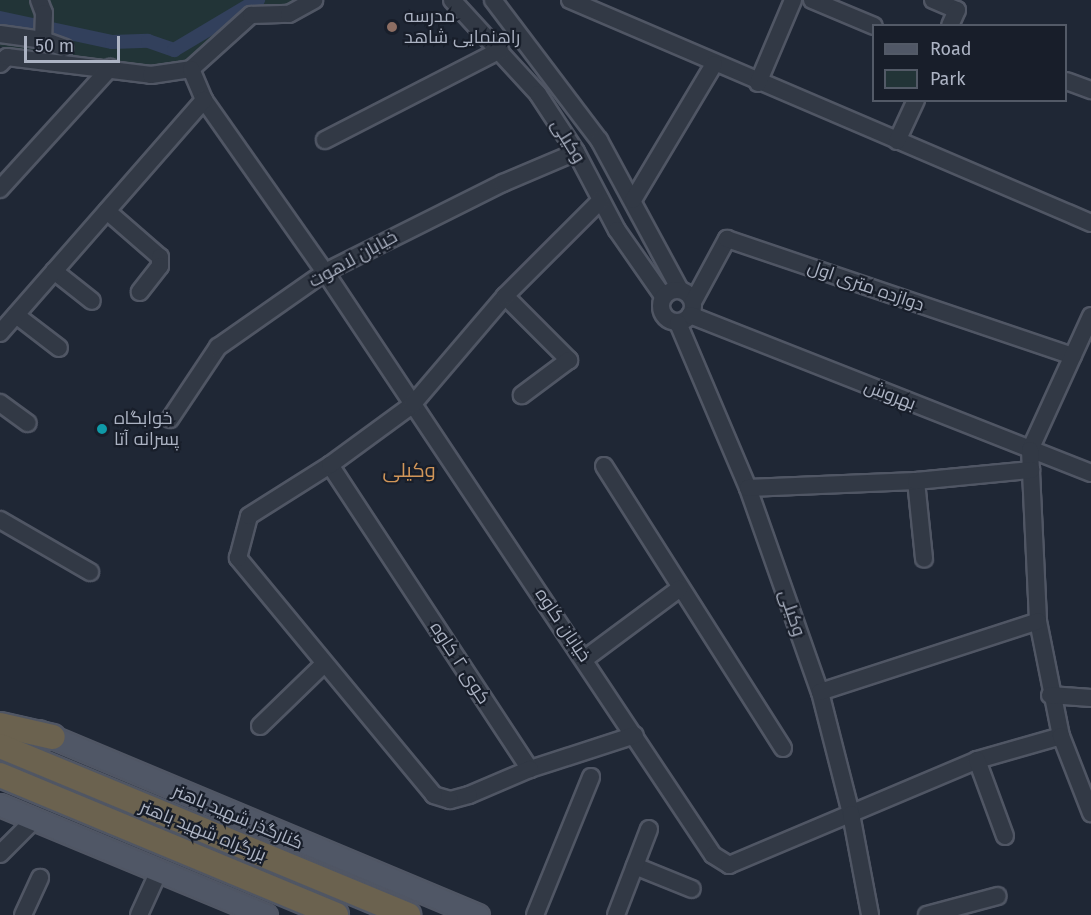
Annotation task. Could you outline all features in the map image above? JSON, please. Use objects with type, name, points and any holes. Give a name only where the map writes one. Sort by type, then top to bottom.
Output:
[{"type":"highway","points":[[0,725],[53,737]]},
{"type":"highway","name":"بزرگراه شهید باهنر","points":[[0,746],[408,915]]},
{"type":"highway","name":"بزرگراه شهید باهنر","points":[[0,775],[336,915]]},
{"type":"main road","name":"کنارگذر شهید باهنر","points":[[0,716],[477,915]]},
{"type":"main road","points":[[0,805],[266,915]]},
{"type":"street","points":[[39,0],[44,13],[43,40]]},
{"type":"street","points":[[0,64],[7,57],[110,68],[151,75],[191,69],[251,15],[290,14],[314,0]]},
{"type":"street","name":"وکیلی","points":[[452,0],[538,94],[576,152],[600,201],[663,296],[662,314],[687,313]]},
{"type":"street","name":"وکیلی","points":[[493,0],[599,140],[680,290],[820,692],[851,814],[870,915]]},
{"type":"street","points":[[570,0],[758,83],[1091,223]]},
{"type":"street","points":[[758,83],[793,0]]},
{"type":"street","points":[[812,0],[872,26]]},
{"type":"street","points":[[933,0],[957,10],[951,24]]},
{"type":"street","points":[[0,34],[43,40],[65,48]]},
{"type":"street","points":[[325,140],[500,50]]},
{"type":"street","points":[[633,200],[714,64]]},
{"type":"street","points":[[0,189],[110,68]]},
{"type":"street","name":"خیابان کاوه","points":[[191,69],[204,100],[325,272],[412,405],[586,658],[713,855],[729,865],[851,814]]},
{"type":"street","points":[[1067,82],[1091,90]]},
{"type":"street","points":[[0,333],[204,100]]},
{"type":"street","points":[[897,141],[915,102]]},
{"type":"street","name":"خیابان لاهوت","points":[[170,419],[218,347],[325,272],[503,183],[576,152]]},
{"type":"street","points":[[600,201],[505,296],[412,405],[330,465],[249,516],[238,558],[323,665],[434,795],[450,800],[469,795],[530,770],[635,735]]},
{"type":"street","points":[[107,211],[160,257],[160,267],[140,292]]},
{"type":"street","name":"دوازده متری اول","points":[[687,313],[727,238],[1073,356]]},
{"type":"street","points":[[54,271],[92,301]]},
{"type":"street","points":[[663,296],[680,290]]},
{"type":"street","points":[[505,296],[569,360],[522,395]]},
{"type":"street","name":"بهروش","points":[[687,313],[1091,473]]},
{"type":"street","points":[[16,315],[59,348]]},
{"type":"street","points":[[1091,316],[1030,450],[1038,621],[1050,695],[1061,736],[1091,813]]},
{"type":"street","points":[[0,403],[28,423]]},
{"type":"street","name":"کوی ۲ کاوه","points":[[330,465],[530,770]]},
{"type":"street","points":[[604,466],[679,589],[783,748]]},
{"type":"street","points":[[748,488],[916,481],[1031,470]]},
{"type":"street","points":[[916,481],[924,560]]},
{"type":"street","points":[[0,520],[90,572]]},
{"type":"street","points":[[586,658],[679,589]]},
{"type":"street","points":[[820,692],[1038,621]]},
{"type":"street","points":[[260,726],[323,665]]},
{"type":"street","points":[[1050,695],[1091,698]]},
{"type":"street","points":[[851,814],[977,760],[1061,736]]},
{"type":"street","points":[[977,760],[1005,836]]},
{"type":"street","points":[[535,915],[591,777]]},
{"type":"street","points":[[0,852],[35,819]]},
{"type":"street","points":[[616,915],[649,829]]},
{"type":"street","points":[[635,866],[692,889]]},
{"type":"street","points":[[139,915],[159,872]]},
{"type":"street","points":[[23,915],[40,878]]},
{"type":"street","points":[[927,915],[998,896]]},
{"type":"green space","points":[[0,0],[300,0],[290,6],[254,8],[239,14],[192,63],[172,68],[6,50],[0,46]]},
{"type":"waterway","points":[[0,18],[112,42],[148,41],[174,50],[258,0]]},
{"type":"place","name":"مدرسه راهنمایی شاهد","points":[[392,27]]},
{"type":"place","name":"خوابگاه پسرانه آتا","points":[[102,429]]},
{"type":"district","name":"وکیلی","points":[[409,470]]}]
